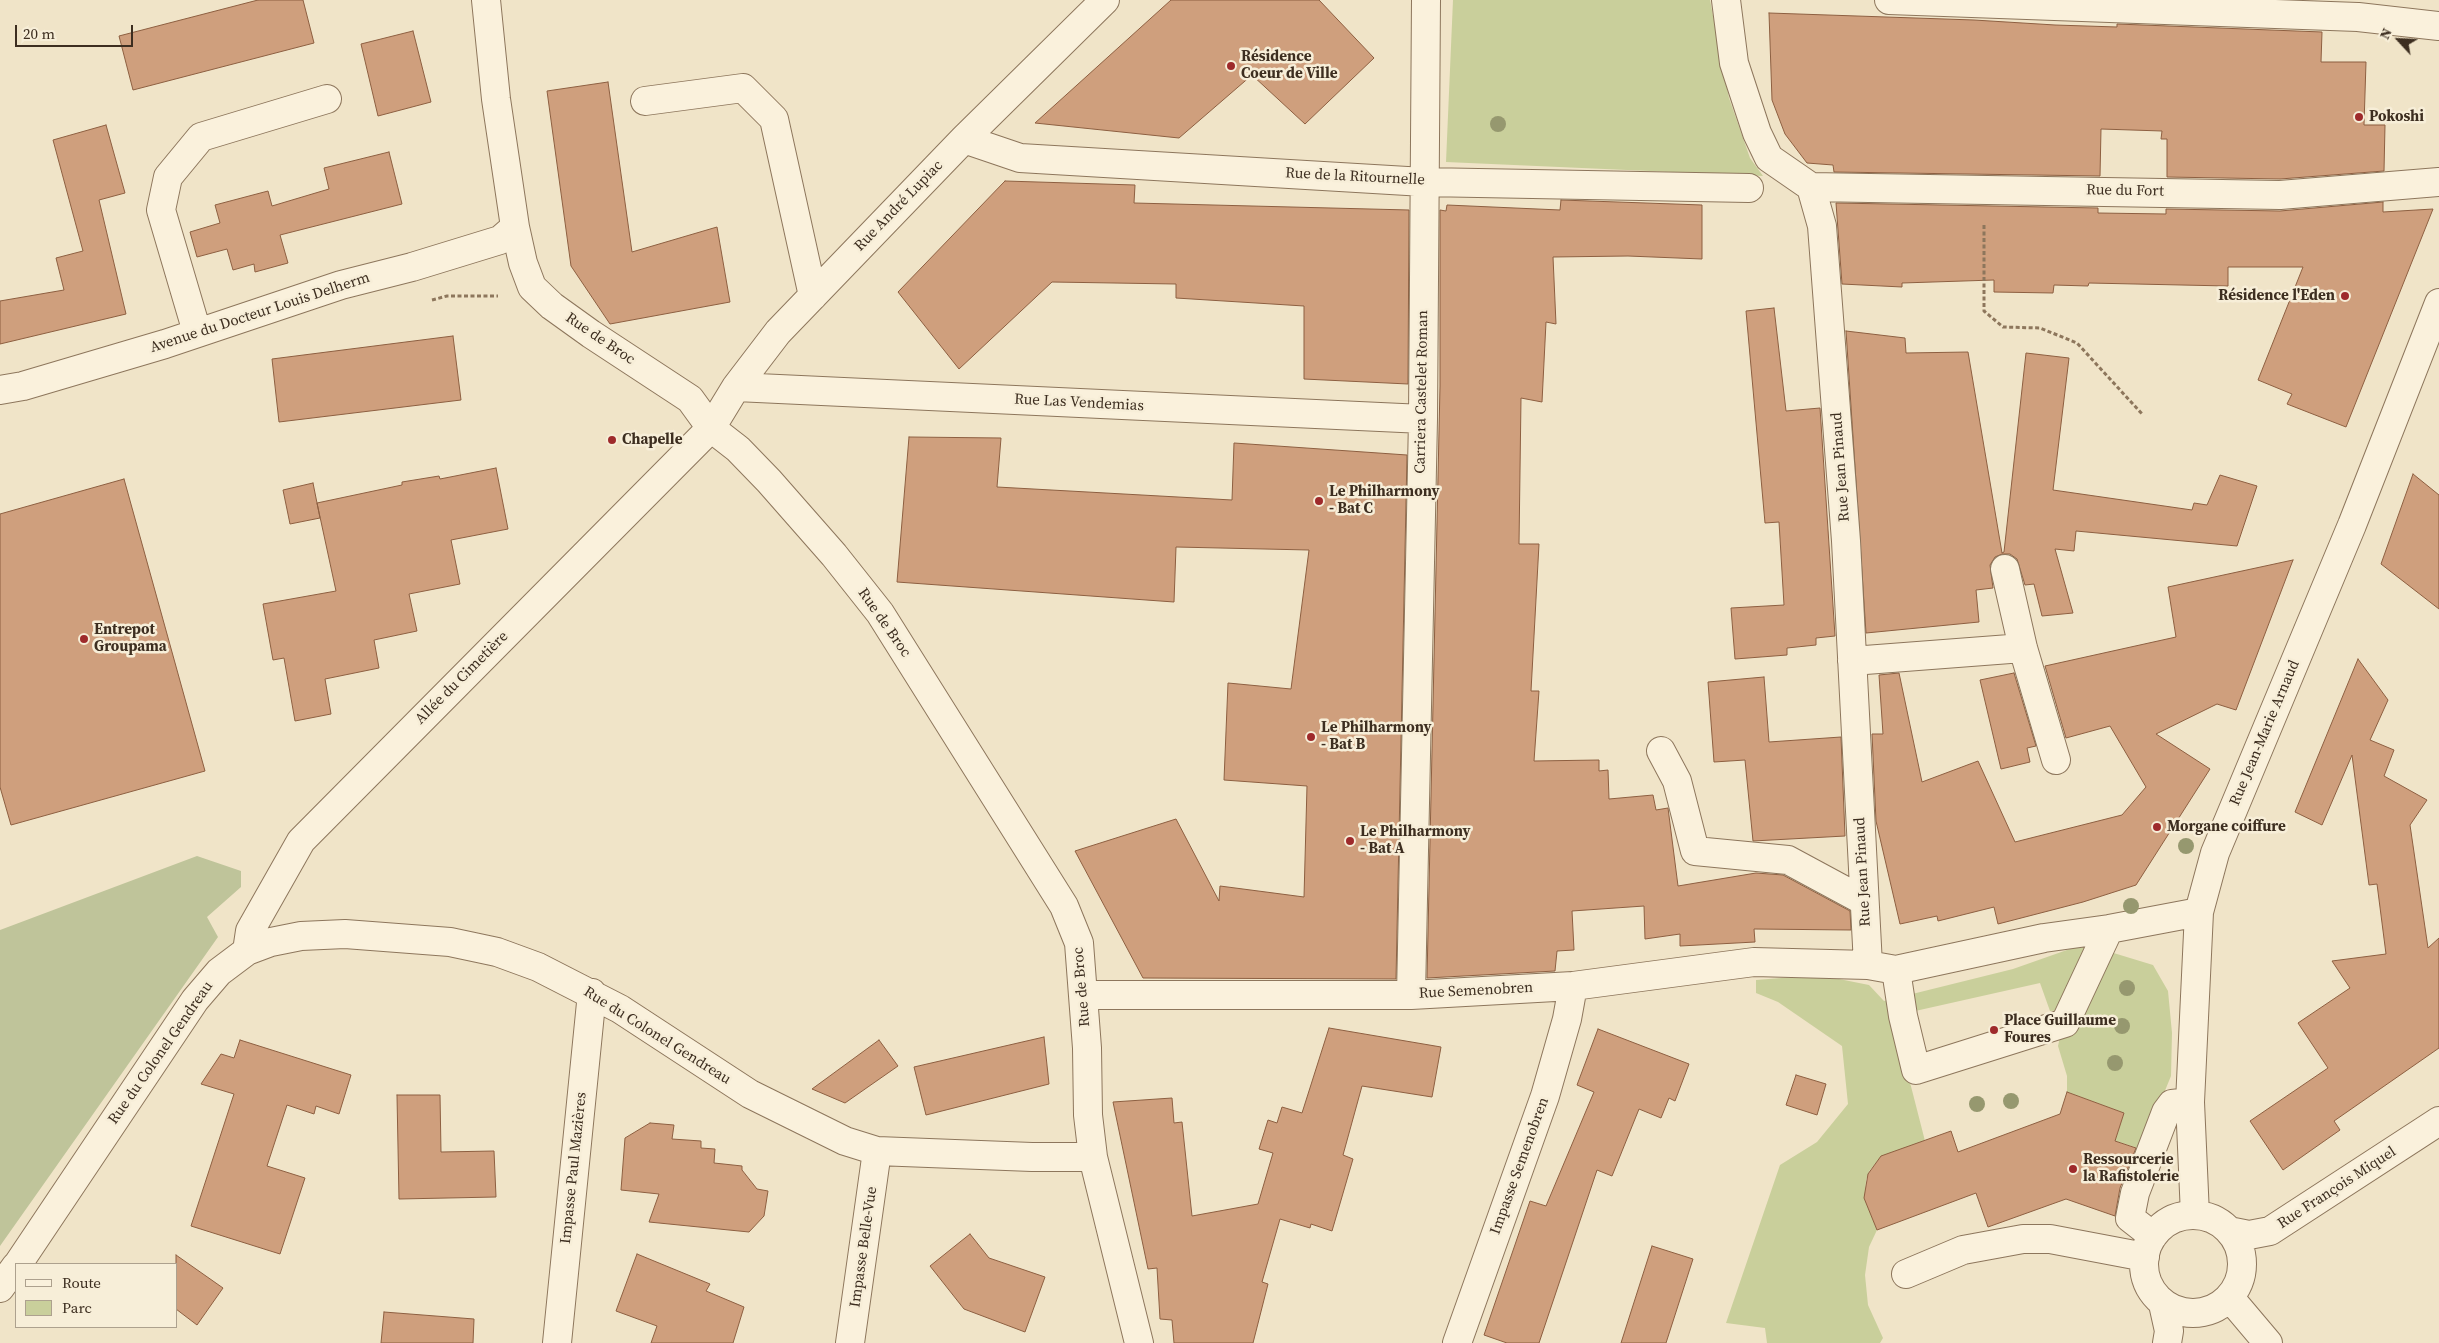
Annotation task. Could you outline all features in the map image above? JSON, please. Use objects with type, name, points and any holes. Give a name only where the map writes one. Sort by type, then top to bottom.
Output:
[{"type":"street","name":"Rue de Broc","points":[[486,0],[496,99],[515,227],[523,263],[532,287],[552,306],[591,334],[690,399],[711,428],[738,449],[769,481],[834,555],[880,613],[1064,906],[1079,943],[1088,1115],[1093,1157],[1139,1343]]},
{"type":"street","name":"Rue André Lupiac","points":[[711,428],[736,387],[778,332],[964,139],[1105,0]]},
{"type":"street","name":"Carriera Castelet Roman","points":[[1411,995],[1423,419],[1426,0]]},
{"type":"street","points":[[1726,0],[1734,63],[1757,133],[1769,158],[1811,187]]},
{"type":"street","points":[[1889,0],[2358,17],[2439,26]]},
{"type":"street","points":[[645,100],[744,88],[774,119],[813,296]]},
{"type":"street","points":[[197,332],[161,210],[168,177],[201,137],[327,99]]},
{"type":"street","name":"Rue de la Ritournelle","points":[[964,139],[1020,158],[1424,182],[1749,188]]},
{"type":"street","name":"Rue du Fort","points":[[1811,187],[2280,195],[2439,182]]},
{"type":"street","name":"Rue Jean Pinaud","points":[[1811,187],[1822,226],[1846,541],[1868,965]]},
{"type":"street","name":"Avenue du Docteur Louis Delherm","points":[[0,390],[23,386],[165,344],[341,286],[500,240],[515,227]]},
{"type":"street","name":"Rue Jean-Marie Arnaud","points":[[2195,1215],[2190,1102],[2198,912],[2215,853],[2352,525],[2439,303]]},
{"type":"street","name":"Rue Las Vendemias","points":[[736,387],[1423,419]]},
{"type":"street","name":"Allée du Cimetière","points":[[247,951],[250,932],[301,841],[711,428]]},
{"type":"street","points":[[2005,569],[2023,648],[2056,760]]},
{"type":"street","points":[[1852,661],[2023,648]]},
{"type":"street","points":[[1661,751],[1677,781],[1695,851],[1788,860],[1864,900]]},
{"type":"street","points":[[1868,965],[1896,970],[2044,938],[2109,929],[2198,912]]},
{"type":"street","points":[[1896,970],[1903,1016],[1916,1070],[2065,1023],[2109,929]]},
{"type":"street","name":"Rue du Colonel Gendreau","points":[[18,1263],[195,1000],[219,972],[247,951],[278,940],[301,936],[336,934],[450,942],[497,952],[514,958],[538,967],[620,1009],[750,1094],[845,1141],[877,1151],[1032,1157],[1093,1157]]},
{"type":"street","name":"Rue Semenobren","points":[[1083,995],[1411,995],[1573,986],[1754,962],[1868,965]]},
{"type":"street","name":"Impasse Semenobren","points":[[1457,1343],[1546,1096],[1567,1019],[1573,986]]},
{"type":"street","name":"Impasse Paul Mazières","points":[[557,1343],[592,994]]},
{"type":"street","points":[[2149,1247],[2130,1218],[2135,1193],[2166,1112],[2172,1104],[2190,1102]]},
{"type":"street","name":"Rue François Miquel","points":[[2229,1231],[2249,1235],[2270,1231],[2439,1121]]},
{"type":"street","name":"Impasse Belle-Vue","points":[[850,1343],[877,1151]]},
{"type":"street","points":[[2195,1215],[2208,1217],[2229,1231],[2238,1243],[2242,1257],[2242,1271],[2238,1285],[2230,1298],[2215,1309],[2198,1314],[2180,1312],[2163,1304],[2154,1294],[2144,1270],[2149,1247],[2164,1224],[2178,1217],[2195,1215]]},
{"type":"street","points":[[1906,1274],[1963,1250],[2023,1240],[2050,1239],[2149,1247]]},
{"type":"street","name":"Rue du Colonel Gendreau","points":[[0,1288],[15,1268]]},
{"type":"street","points":[[2230,1298],[2268,1343]]},
{"type":"street","points":[[2163,1304],[2169,1331],[2167,1343]]},
{"type":"path","points":[[1986,189],[1984,311],[2003,327],[2040,328],[2077,343],[2143,415]]},
{"type":"green space","points":[[1453,0],[1710,0],[1729,98],[1750,158],[1763,176],[1446,162]]},
{"type":"green space","points":[[197,856],[241,871],[241,887],[207,917],[218,937],[0,1246],[0,930]]},
{"type":"green space","points":[[2084,944],[2153,965],[2168,991],[2172,1033],[2171,1076],[2141,1149],[2115,1141],[2124,1113],[2067,1092],[2067,1076],[2058,1046],[2066,1010],[2050,1011],[2040,983],[1893,1016],[1925,1141],[1882,1156],[1870,1170],[1866,1180],[1865,1199],[1877,1230],[1869,1247],[1865,1275],[1868,1305],[1883,1338],[1880,1343],[1767,1343],[1765,1328],[1726,1323],[1780,1165],[1817,1142],[1848,1104],[1842,1046],[1778,1002],[1756,993],[1756,980],[1819,975],[1869,985],[1884,1001],[2013,969]]},
{"type":"building","points":[[258,0],[303,0],[314,43],[133,90],[119,36]]},
{"type":"building","name":"Résidence Coeur de Ville","points":[[1171,0],[1319,0],[1374,58],[1305,124],[1252,75],[1179,138],[1035,123]]},
{"type":"building","points":[[1769,13],[1974,20],[2055,25],[2117,27],[2117,24],[2322,32],[2321,62],[2366,62],[2364,125],[2385,125],[2384,171],[2280,179],[2167,177],[2167,139],[2161,139],[2162,131],[2101,129],[2100,176],[1834,172],[1833,165],[1807,163],[1785,134],[1772,100]]},
{"type":"building","points":[[413,31],[431,102],[378,116],[361,44]]},
{"type":"building","points":[[608,82],[632,252],[717,227],[730,302],[610,324],[571,266],[547,91]]},
{"type":"building","points":[[106,125],[125,193],[99,200],[126,314],[0,344],[0,301],[64,290],[56,258],[83,251],[53,140]]},
{"type":"building","points":[[389,152],[402,204],[280,235],[288,263],[255,272],[254,264],[233,270],[227,249],[197,257],[190,232],[220,223],[215,205],[268,191],[272,206],[329,189],[324,168]]},
{"type":"building","points":[[1005,181],[1135,185],[1134,203],[1409,210],[1408,384],[1304,379],[1304,306],[1176,298],[1176,284],[1052,282],[959,369],[898,292]]},
{"type":"building","points":[[1561,200],[1702,205],[1702,259],[1628,256],[1553,257],[1556,324],[1546,322],[1542,402],[1521,398],[1519,544],[1539,544],[1531,691],[1539,691],[1534,761],[1599,760],[1599,771],[1608,770],[1609,799],[1653,795],[1656,810],[1668,808],[1678,886],[1756,873],[1783,875],[1850,911],[1851,930],[1754,929],[1755,942],[1680,946],[1680,934],[1645,939],[1644,906],[1572,911],[1574,950],[1557,951],[1555,971],[1427,978],[1440,386],[1440,210],[1446,211],[1447,205],[1560,210]]},
{"type":"building","points":[[2383,202],[2383,212],[2433,209],[2346,427],[2287,404],[2292,394],[2258,380],[2303,267],[2228,267],[2228,286],[2089,283],[2088,286],[2054,285],[2053,293],[1994,292],[1994,280],[1902,283],[1902,287],[1842,284],[1836,203],[2098,208],[2098,213],[2166,214],[2166,209],[2280,211]]},
{"type":"building","points":[[1774,308],[1786,411],[1820,408],[1835,636],[1816,638],[1816,645],[1787,648],[1787,655],[1735,659],[1731,608],[1784,605],[1779,522],[1765,523],[1746,311]]},
{"type":"building","points":[[1846,331],[1905,338],[1906,353],[1968,352],[2002,553],[2004,552],[2026,353],[2069,358],[2053,490],[2192,510],[2194,503],[2207,505],[2220,475],[2257,486],[2237,546],[2076,531],[2074,551],[2055,549],[2073,613],[2042,616],[2034,584],[2025,585],[2017,559],[2010,554],[2002,554],[1995,557],[1990,565],[1993,588],[1976,590],[1979,622],[1866,633]]},
{"type":"building","points":[[453,336],[461,400],[279,422],[272,359]]},
{"type":"building","points":[[909,437],[1001,438],[997,487],[1232,500],[1234,443],[1407,455],[1396,979],[1143,978],[1075,851],[1176,819],[1219,901],[1220,886],[1304,897],[1307,786],[1224,780],[1228,683],[1291,689],[1309,550],[1176,547],[1174,602],[897,582]]},
{"type":"building","points":[[496,468],[508,529],[451,540],[460,584],[409,594],[417,631],[374,640],[379,668],[325,679],[331,714],[295,721],[284,658],[273,660],[263,604],[336,591],[317,503],[402,485],[402,482],[439,476],[440,479]]},
{"type":"building","points":[[2413,474],[2439,495],[2439,609],[2381,564]]},
{"type":"building","name":"Entrepot Groupama","points":[[124,479],[205,771],[11,825],[0,787],[0,514]]},
{"type":"building","points":[[313,483],[320,518],[290,524],[283,490]]},
{"type":"building","points":[[2293,560],[2236,710],[2217,704],[2156,734],[2210,769],[2136,885],[2083,902],[1998,924],[1994,907],[1938,921],[1937,916],[1900,924],[1876,821],[1872,734],[1883,734],[1879,675],[1899,673],[1922,782],[1978,761],[2015,842],[2122,815],[2146,787],[2110,726],[2066,738],[2045,666],[2176,637],[2168,587]]},
{"type":"building","points":[[2358,659],[2388,700],[2370,740],[2394,750],[2384,776],[2427,800],[2410,825],[2428,948],[2439,938],[2439,1048],[2334,1121],[2340,1130],[2283,1170],[2250,1121],[2328,1068],[2298,1023],[2350,988],[2332,961],[2386,954],[2377,884],[2369,885],[2352,755],[2322,825],[2295,812]]},
{"type":"building","points":[[2014,673],[2036,746],[2027,748],[2030,762],[2001,769],[1980,680]]},
{"type":"building","points":[[1764,677],[1769,742],[1841,737],[1845,836],[1753,841],[1745,760],[1714,762],[1708,682]]},
{"type":"building","points":[[1329,1028],[1441,1047],[1432,1097],[1362,1086],[1343,1155],[1353,1159],[1332,1231],[1311,1224],[1310,1228],[1280,1219],[1262,1282],[1268,1284],[1253,1343],[1174,1343],[1172,1320],[1160,1319],[1157,1268],[1148,1269],[1113,1102],[1172,1098],[1174,1123],[1182,1122],[1192,1216],[1258,1204],[1273,1153],[1259,1149],[1268,1120],[1277,1123],[1282,1107],[1302,1113]]},
{"type":"building","points":[[1598,1029],[1689,1064],[1675,1101],[1669,1098],[1661,1118],[1639,1109],[1612,1176],[1597,1170],[1539,1343],[1507,1343],[1484,1335],[1530,1201],[1546,1206],[1594,1092],[1577,1085]]},
{"type":"building","points":[[1044,1037],[1049,1084],[926,1115],[914,1067]]},
{"type":"building","points":[[240,1040],[351,1075],[339,1114],[316,1106],[314,1114],[287,1105],[267,1166],[305,1178],[280,1254],[191,1226],[234,1094],[201,1084],[221,1054],[234,1058]]},
{"type":"building","points":[[879,1040],[898,1066],[845,1103],[812,1089]]},
{"type":"building","points":[[1796,1075],[1826,1084],[1817,1115],[1786,1105]]},
{"type":"building","points":[[2067,1092],[2124,1113],[2115,1141],[2136,1148],[2120,1188],[2115,1216],[2066,1199],[1988,1227],[1976,1193],[1877,1230],[1864,1198],[1868,1174],[1881,1156],[1951,1131],[1958,1152],[2060,1114]]},
{"type":"building","points":[[397,1095],[440,1095],[441,1152],[494,1151],[496,1197],[399,1199]]},
{"type":"building","points":[[650,1123],[674,1125],[672,1139],[701,1141],[701,1148],[715,1149],[714,1163],[742,1166],[742,1170],[757,1189],[768,1191],[764,1216],[749,1232],[649,1222],[659,1194],[621,1190],[625,1138]]},
{"type":"building","points":[[970,1234],[989,1258],[1045,1277],[1025,1332],[964,1309],[930,1266]]},
{"type":"building","points":[[1652,1246],[1693,1259],[1666,1343],[1621,1343]]},
{"type":"building","points":[[637,1254],[710,1284],[706,1291],[744,1307],[733,1343],[651,1343],[657,1326],[616,1311]]},
{"type":"building","points":[[176,1255],[223,1288],[197,1325],[178,1311],[178,1263],[176,1263]]},
{"type":"building","points":[[384,1312],[474,1319],[473,1343],[381,1343]]},
{"type":"place","name":"Résidence Coeur de Ville","points":[[1231,66]]},
{"type":"place","name":"Pokoshi","points":[[2359,117]]},
{"type":"place","name":"Résidence l'Eden","points":[[2345,296]]},
{"type":"place","name":"Chapelle","points":[[612,440]]},
{"type":"place","name":"Le Philharmony - Bat C","points":[[1319,501]]},
{"type":"place","name":"Entrepot Groupama","points":[[84,639]]},
{"type":"place","name":"Le Philharmony - Bat B","points":[[1311,737]]},
{"type":"place","name":"Morgane coiffure","points":[[2157,827]]},
{"type":"place","name":"Le Philharmony - Bat A","points":[[1350,841]]},
{"type":"place","name":"Place Guillaume Foures","points":[[1994,1030]]},
{"type":"place","name":"Ressourcerie la Rafistolerie","points":[[2073,1169]]}]
